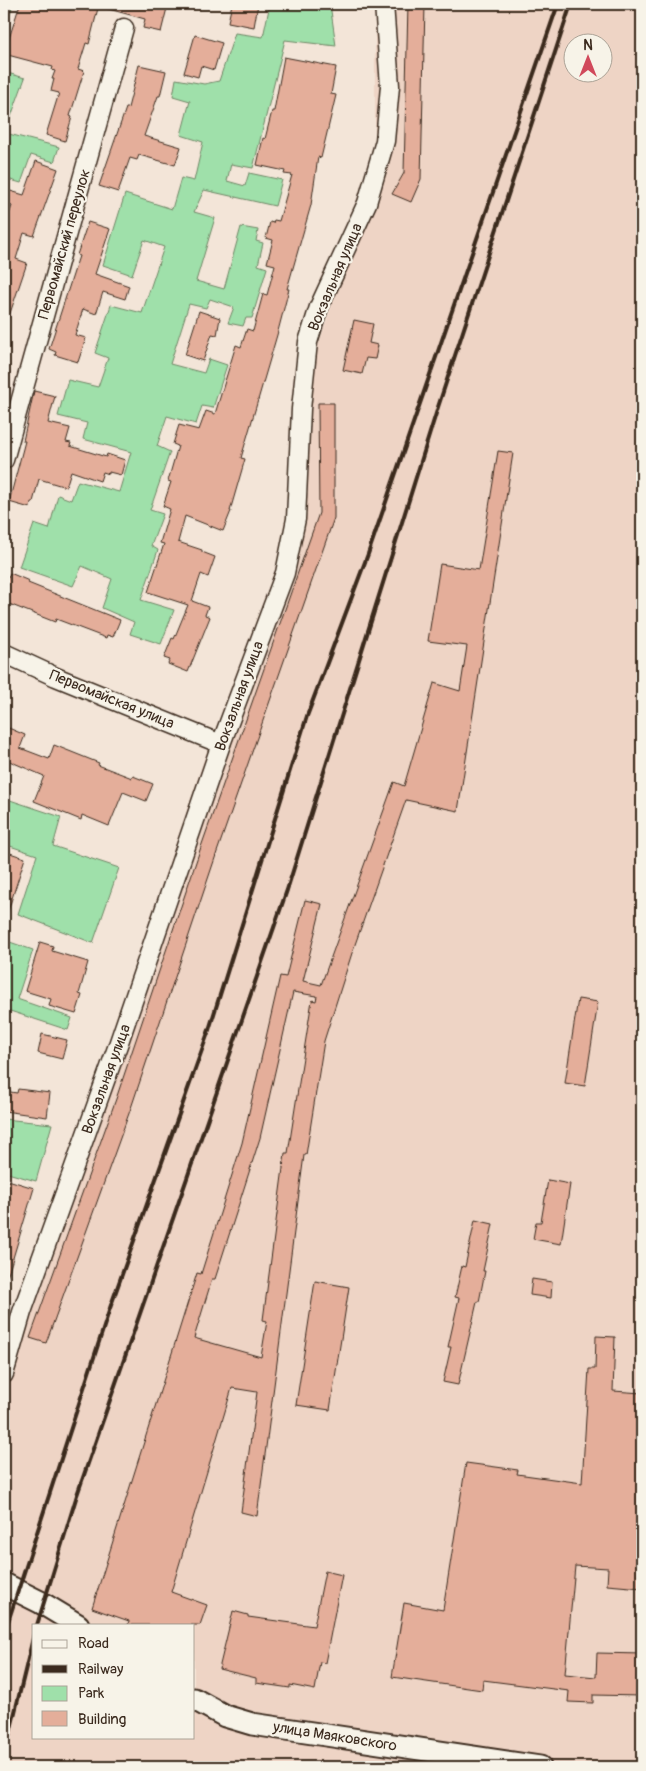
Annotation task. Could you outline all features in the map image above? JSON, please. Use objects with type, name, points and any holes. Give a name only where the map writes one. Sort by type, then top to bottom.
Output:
[{"type":"main road","points":[[4,1584],[40,1602],[76,1624]]},
{"type":"main road","name":"улица Маяковского","points":[[195,1701],[225,1716],[252,1724],[540,1767]]},
{"type":"street","name":"Вокзальная улица","points":[[4,1374],[22,1312],[118,1045],[221,744],[285,573],[296,519],[301,409],[308,342],[319,307],[367,203],[385,141],[390,86],[384,4]]},
{"type":"street","name":"Первомайский переулок","points":[[4,460],[124,28]]},
{"type":"street","name":"Первомайская улица","points":[[4,653],[56,677],[221,744]]},
{"type":"shaded area","points":[[375,4],[642,4],[642,1767],[4,1767],[4,1353],[207,751],[295,518],[303,391],[367,200],[375,168]]},
{"type":"green space","points":[[4,4],[13,4],[4,33]]},
{"type":"green space","points":[[270,4],[330,4],[336,46],[285,40],[253,168],[231,164],[227,181],[245,186],[249,173],[282,180],[275,206],[204,190],[194,212],[215,218],[196,281],[224,289],[241,227],[258,230],[256,241],[263,243],[258,265],[267,268],[252,318],[246,318],[243,326],[228,323],[234,307],[210,299],[206,308],[189,304],[170,364],[204,373],[209,359],[227,365],[213,408],[202,406],[196,424],[167,416],[157,446],[170,452],[150,510],[163,514],[151,546],[158,550],[141,600],[174,610],[161,644],[130,634],[134,622],[102,608],[112,579],[82,566],[73,586],[19,567],[34,524],[49,529],[58,495],[71,500],[78,481],[119,492],[131,452],[83,439],[87,423],[58,416],[68,380],[98,387],[108,358],[95,353],[111,305],[142,313],[164,247],[144,240],[132,275],[103,265],[125,194],[172,209],[181,178],[194,181],[203,142],[181,135],[190,101],[173,96],[176,79],[204,84],[219,81],[235,33],[263,37]]},
{"type":"green space","points":[[4,72],[25,78],[5,133],[59,147],[54,162],[31,155],[21,183],[4,178]]},
{"type":"green space","points":[[4,798],[61,817],[53,846],[119,868],[93,943],[18,914],[37,855],[4,844]]},
{"type":"green space","points":[[4,940],[33,950],[17,999],[72,1018],[68,1030],[4,1009]]},
{"type":"green space","points":[[4,1119],[52,1124],[36,1181],[4,1172]]},
{"type":"building","points":[[20,4],[81,4],[98,8],[89,44],[86,43],[78,69],[84,71],[70,116],[72,117],[65,141],[46,135],[59,93],[51,91],[55,71],[52,70],[53,67],[4,54]]},
{"type":"building","points":[[106,4],[168,4],[161,32],[143,28],[145,19],[105,8]]},
{"type":"building","points":[[232,4],[258,4],[254,27],[228,22]]},
{"type":"building","points":[[408,4],[425,4],[421,179],[411,202],[392,194],[404,173]]},
{"type":"building","points":[[195,35],[222,43],[214,70],[201,66],[198,77],[184,73]]},
{"type":"building","points":[[284,57],[336,67],[331,94],[336,95],[321,158],[318,157],[311,205],[287,289],[289,289],[277,335],[241,458],[245,459],[231,511],[223,531],[185,516],[178,542],[202,550],[202,552],[215,557],[208,577],[201,574],[192,601],[208,607],[205,615],[210,617],[188,672],[168,664],[170,660],[164,658],[188,605],[148,592],[164,544],[160,543],[170,509],[163,506],[171,482],[168,481],[178,446],[173,444],[179,425],[199,430],[206,411],[215,414],[236,345],[241,347],[247,329],[253,331],[263,294],[267,295],[275,265],[267,263],[273,240],[266,238],[270,222],[273,223],[274,220],[279,221],[292,175],[284,174],[285,171],[257,165],[263,138],[265,139],[272,111],[274,111]]},
{"type":"building","points":[[139,65],[166,71],[160,96],[158,96],[144,136],[181,147],[175,165],[139,155],[137,160],[130,158],[118,192],[99,186],[126,108],[128,108]]},
{"type":"building","points":[[36,161],[58,169],[34,236],[24,233],[16,259],[27,263],[6,325],[4,324],[4,228],[12,206],[4,203],[7,190],[24,195]]},
{"type":"building","points":[[88,222],[110,229],[95,274],[129,286],[125,299],[103,292],[96,314],[83,309],[75,335],[86,338],[78,362],[55,355],[56,352],[49,349]]},
{"type":"building","points":[[199,311],[220,318],[217,335],[212,334],[203,361],[185,355]]},
{"type":"building","points":[[354,320],[373,324],[369,343],[378,345],[375,359],[366,358],[362,374],[343,370]]},
{"type":"building","points":[[34,391],[55,396],[48,423],[70,428],[66,442],[71,443],[70,446],[106,457],[107,454],[125,460],[121,475],[103,472],[100,481],[71,471],[66,487],[39,479],[30,508],[9,502],[25,441],[23,441]]},
{"type":"building","points":[[318,403],[334,403],[334,518],[217,852],[132,1105],[46,1343],[30,1338],[116,1099],[201,847],[319,513]]},
{"type":"building","points":[[498,451],[513,453],[458,811],[406,800],[352,953],[324,1041],[306,1155],[304,1155],[257,1516],[241,1512],[257,1392],[232,1388],[171,1592],[207,1605],[200,1625],[128,1624],[129,1621],[92,1608],[197,1273],[201,1274],[242,1143],[280,976],[286,977],[305,900],[322,904],[303,981],[321,985],[394,782],[404,786],[434,683],[460,691],[467,646],[428,641],[440,564],[479,570]],"holes":[[[293,992],[317,996],[316,1001],[312,1000],[288,1153],[285,1153],[263,1320],[267,1321],[261,1357],[194,1338],[260,1138]]]},
{"type":"building","points":[[10,573],[29,581],[28,583],[120,620],[113,637],[107,635],[106,638],[56,619],[55,622],[4,602],[4,577],[8,578]]},
{"type":"building","points":[[4,726],[25,735],[20,748],[49,759],[54,745],[99,763],[98,765],[153,784],[146,801],[123,792],[109,826],[82,815],[81,820],[34,801],[44,776],[7,760],[8,757],[4,755]]},
{"type":"building","points":[[4,851],[25,858],[7,914],[4,914]]},
{"type":"building","points":[[40,942],[53,946],[52,951],[88,962],[79,994],[82,995],[76,1014],[49,1006],[51,999],[25,991]]},
{"type":"building","points":[[578,999],[598,1002],[585,1086],[565,1083]]},
{"type":"building","points":[[42,1034],[67,1040],[62,1059],[38,1053]]},
{"type":"building","points":[[18,1089],[50,1093],[47,1117],[4,1111],[4,1091],[17,1093]]},
{"type":"building","points":[[8,1180],[34,1188],[7,1278],[4,1278],[4,1195]]},
{"type":"building","points":[[548,1180],[570,1184],[561,1244],[533,1239],[536,1222],[541,1222]]},
{"type":"building","points":[[475,1220],[493,1224],[483,1271],[485,1271],[479,1302],[477,1302],[458,1385],[443,1382],[451,1347],[448,1347],[459,1298],[455,1297],[462,1266],[465,1267]]},
{"type":"building","points":[[532,1279],[552,1282],[551,1298],[530,1295]]},
{"type":"building","points":[[315,1281],[349,1287],[330,1410],[296,1405]]},
{"type":"building","points":[[596,1336],[615,1337],[613,1391],[642,1393],[642,1588],[607,1585],[608,1568],[575,1566],[565,1674],[596,1677],[597,1653],[642,1654],[642,1696],[593,1695],[593,1703],[568,1702],[569,1691],[483,1680],[482,1690],[392,1677],[404,1603],[443,1610],[466,1463],[518,1470],[517,1474],[582,1483],[589,1369],[595,1369]]},
{"type":"building","points":[[325,1571],[342,1575],[325,1663],[320,1662],[315,1690],[290,1685],[290,1688],[256,1683],[256,1678],[219,1669],[233,1611],[248,1615],[248,1617],[314,1626]]},
{"type":"railway","points":[[4,1634],[110,1308],[209,1030],[307,716],[368,554],[558,4]]},
{"type":"railway","points":[[37,1624],[77,1495],[287,890],[438,407],[571,4]]},
{"type":"railway","points":[[4,1757],[32,1642]]}]
